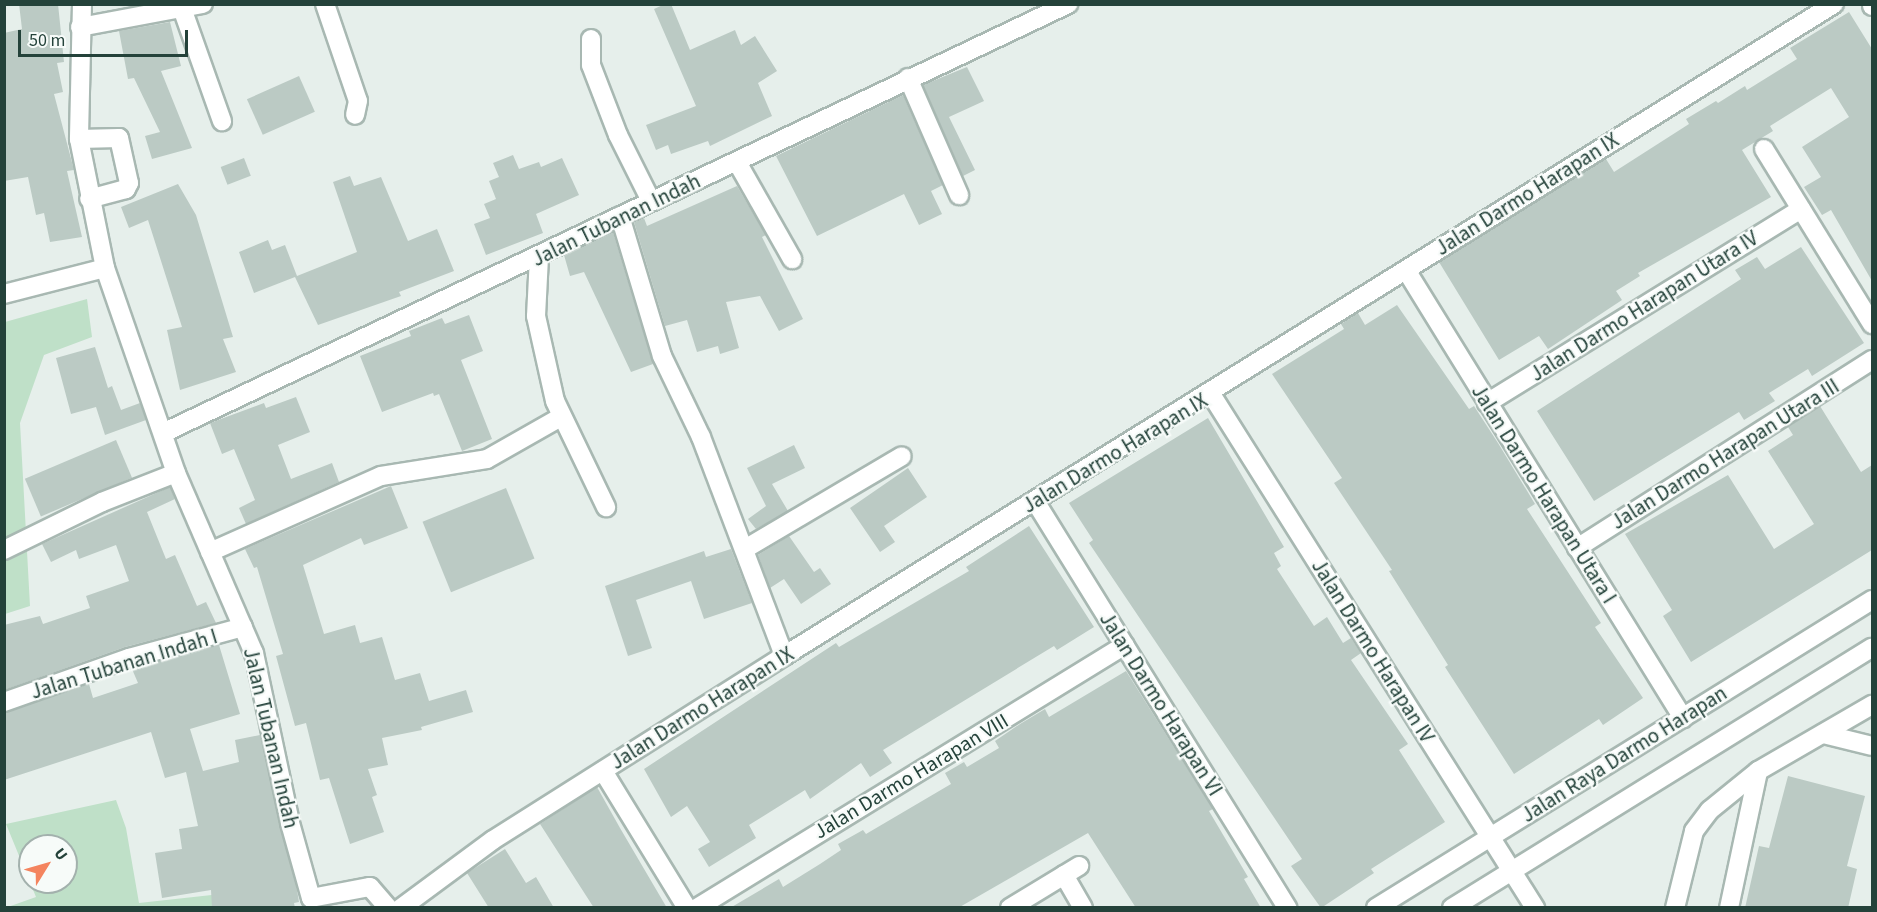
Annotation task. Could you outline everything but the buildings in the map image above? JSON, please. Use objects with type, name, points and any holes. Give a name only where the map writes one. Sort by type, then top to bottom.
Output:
[{"type":"street","name":"Jalan Tubanan Indah","points":[[82,4],[79,139],[89,199],[105,268],[176,472],[254,652],[290,823],[311,898],[370,887],[388,908]]},
{"type":"street","points":[[80,27],[183,11],[203,4]]},
{"type":"street","points":[[325,4],[358,101],[355,116]]},
{"type":"street","name":"Jalan Tubanan Indah","points":[[163,433],[539,257],[908,78],[1068,4]]},
{"type":"street","name":"Jalan Darmo Harapan IX","points":[[401,908],[423,902],[494,840],[784,656],[1211,394],[1834,4]]},
{"type":"street","points":[[183,11],[222,121]]},
{"type":"street","points":[[591,39],[591,65],[618,135],[651,201]]},
{"type":"street","points":[[908,78],[959,195]]},
{"type":"street","points":[[79,139],[119,138],[129,183],[126,189],[89,199]]},
{"type":"street","points":[[1764,149],[1872,324]]},
{"type":"street","points":[[737,162],[792,259]]},
{"type":"street","name":"Jalan Darmo Harapan Utara IV","points":[[1487,403],[1801,209]]},
{"type":"street","points":[[620,216],[662,356],[745,549],[784,656]]},
{"type":"street","points":[[539,257],[537,316],[561,417],[606,507]]},
{"type":"street","points":[[4,294],[105,268]]},
{"type":"street","name":"Jalan Darmo Harapan Utara I","points":[[1406,270],[1683,718]]},
{"type":"street","name":"Jalan Darmo Harapan Utara III","points":[[1577,548],[1872,360]]},
{"type":"street","name":"Jalan Darmo Harapan IV","points":[[1211,394],[1535,908]]},
{"type":"street","points":[[210,552],[381,476],[487,459],[561,417]]},
{"type":"street","points":[[745,549],[902,456]]},
{"type":"street","points":[[4,550],[102,502],[176,472]]},
{"type":"street","name":"Jalan Darmo Harapan VI","points":[[1035,501],[1287,908]]},
{"type":"street","name":"Jalan Raya Darmo Harapan","points":[[1376,908],[1872,600]]},
{"type":"street","name":"Jalan Tubanan Indah I","points":[[4,702],[129,658],[243,627]]},
{"type":"street","name":"Jalan Darmo Harapan VIII","points":[[697,908],[1125,645]]},
{"type":"street","name":"Jalan Raya Darmo Harapan","points":[[1452,908],[1872,648]]},
{"type":"street","points":[[1674,908],[1694,831],[1710,810],[1758,771],[1872,705]]},
{"type":"street","points":[[1823,734],[1872,746]]},
{"type":"street","points":[[603,771],[687,908]]},
{"type":"street","points":[[1729,908],[1758,771]]},
{"type":"street","points":[[1010,908],[1072,871],[1083,908]]},
{"type":"green space","points":[[87,299],[92,337],[44,355],[20,423],[30,606],[5,614],[5,322]]},
{"type":"green space","points":[[116,800],[126,828],[139,903],[239,892],[244,908],[5,908],[36,897],[35,894],[78,894],[78,834],[18,834],[18,853],[6,824]]}]
